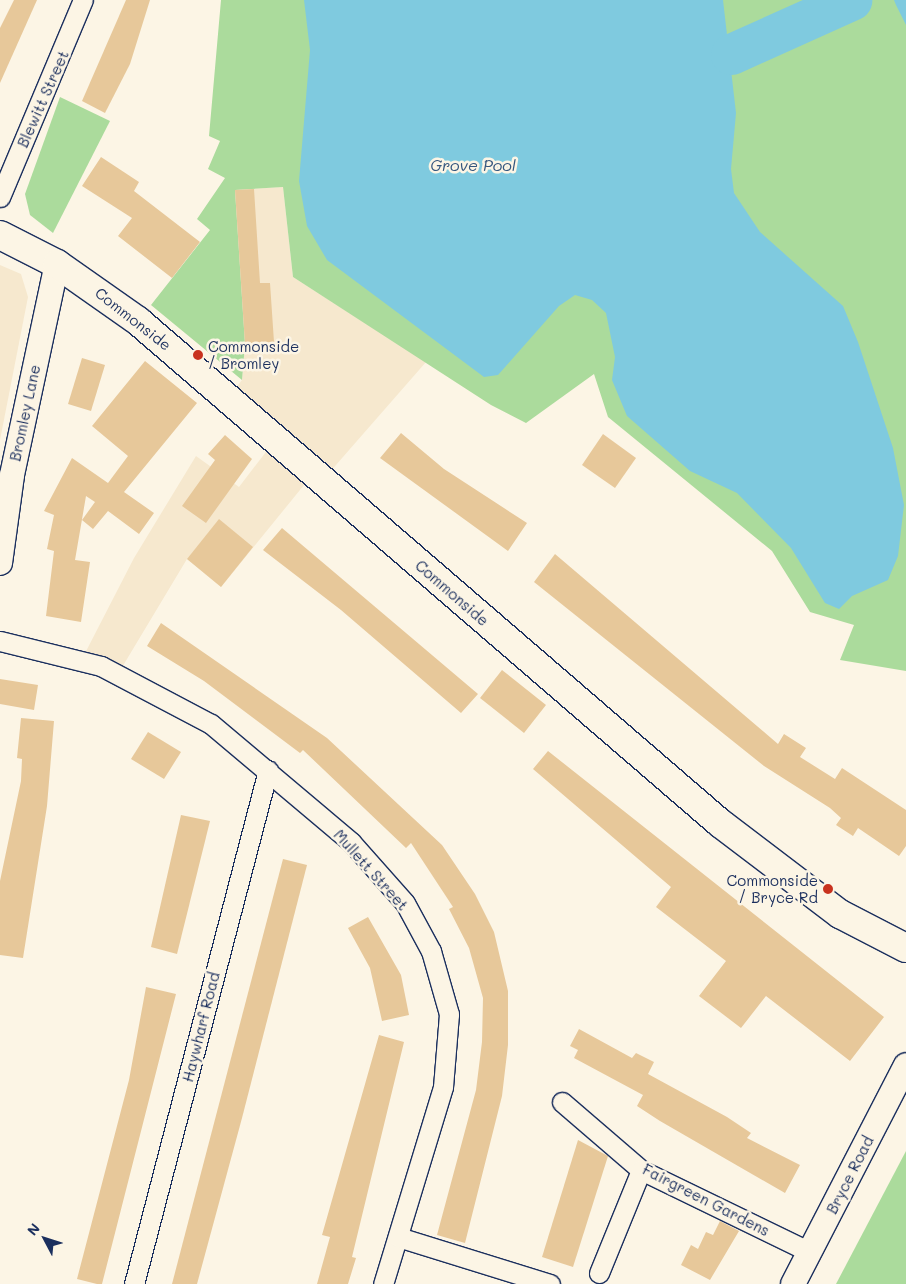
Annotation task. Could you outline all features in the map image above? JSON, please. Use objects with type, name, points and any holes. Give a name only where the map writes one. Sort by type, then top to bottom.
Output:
[{"type":"main road","name":"Commonside","points":[[0,235],[57,264],[171,347],[720,823],[840,914],[906,948]]},
{"type":"street","name":"Blewitt Street","points":[[0,197],[83,0]]},
{"type":"street","name":"Bromley Lane","points":[[0,563],[12,475],[57,264]]},
{"type":"street","name":"Mullett Street","points":[[0,641],[100,666],[157,693],[211,724],[268,770],[351,842],[405,903],[431,951],[446,1005],[443,1087],[383,1284]]},
{"type":"street","name":"Haywharf Road","points":[[134,1284],[268,770]]},
{"type":"street","name":"Bryce Road","points":[[793,1284],[906,1065]]},
{"type":"street","name":"Fairgreen Gardens","points":[[562,1102],[642,1170],[810,1252]]},
{"type":"street","points":[[599,1273],[642,1170]]},
{"type":"street","points":[[398,1238],[519,1280],[550,1284]]},
{"type":"shaded area","points":[[283,187],[293,277],[426,362],[322,481],[313,474],[221,587],[187,559],[118,674],[81,661],[134,558],[196,456],[239,487],[275,440],[228,398],[242,380],[245,344],[235,190]]},
{"type":"shaded area","points":[[0,265],[21,274],[28,297],[0,440]]},
{"type":"green space","name":"Grove Pool","points":[[221,0],[906,0],[906,671],[840,660],[854,625],[810,612],[772,551],[608,417],[594,374],[526,423],[491,405],[293,277],[283,187],[235,190],[245,344],[242,380],[151,305],[210,230],[197,219],[225,178],[208,169],[220,141],[209,136]]},
{"type":"green space","points":[[60,97],[110,121],[53,233],[30,215],[25,194]]},
{"type":"green space","points":[[906,1151],[906,1284],[836,1284]]},
{"type":"water","name":"Grove Pool","points":[[304,0],[723,0],[736,113],[731,169],[734,193],[760,232],[843,306],[858,342],[893,448],[904,505],[898,556],[888,580],[852,596],[839,609],[825,603],[791,548],[737,493],[690,471],[627,416],[612,380],[615,357],[606,313],[592,300],[575,295],[559,306],[498,375],[484,377],[327,260],[307,226],[299,181],[310,50]]},
{"type":"water","points":[[894,0],[906,0],[906,25],[896,5]]},
{"type":"building","points":[[14,0],[37,0],[0,83],[0,28]]},
{"type":"building","points":[[126,0],[150,0],[130,64],[105,113],[82,101]]},
{"type":"building","points":[[101,157],[139,182],[134,191],[200,242],[172,278],[118,236],[132,218],[82,186]]},
{"type":"building","points":[[254,189],[260,283],[270,283],[274,342],[245,344],[235,190]]},
{"type":"building","points":[[82,358],[105,365],[91,411],[68,404]]},
{"type":"building","points":[[145,361],[197,403],[124,492],[154,513],[139,534],[108,511],[93,529],[82,520],[95,502],[86,496],[75,560],[90,562],[81,622],[46,616],[54,551],[47,549],[54,515],[44,511],[72,458],[108,483],[128,456],[92,426]]},
{"type":"building","points":[[401,433],[444,469],[527,523],[508,551],[380,458]]},
{"type":"building","points":[[603,434],[636,458],[615,488],[582,465]]},
{"type":"building","points":[[225,435],[252,459],[206,523],[182,506],[215,460],[208,454]]},
{"type":"building","points":[[219,519],[253,547],[221,587],[187,559]]},
{"type":"building","points":[[282,528],[478,694],[461,713],[341,610],[263,550]]},
{"type":"building","points":[[555,554],[778,744],[784,734],[806,748],[800,757],[835,779],[842,768],[906,810],[906,846],[899,856],[858,828],[853,836],[836,825],[841,818],[830,808],[764,766],[534,582]]},
{"type":"building","points":[[161,623],[327,738],[442,845],[475,894],[494,932],[508,991],[508,1045],[502,1096],[465,1243],[437,1235],[476,1090],[482,1042],[483,998],[469,948],[449,909],[453,907],[411,843],[406,848],[303,750],[300,753],[204,681],[147,646]]},
{"type":"building","points":[[502,670],[546,705],[524,733],[480,698]]},
{"type":"building","points":[[0,679],[38,685],[34,710],[0,704]]},
{"type":"building","points":[[21,718],[54,721],[47,806],[23,958],[0,955],[0,881],[21,781],[22,759],[17,758]]},
{"type":"building","points":[[148,732],[181,752],[164,779],[131,759]]},
{"type":"building","points":[[548,751],[884,1017],[850,1061],[766,996],[741,1028],[699,996],[726,961],[656,907],[671,887],[533,769]]},
{"type":"building","points":[[181,815],[210,821],[177,954],[151,947]]},
{"type":"building","points":[[283,859],[307,865],[242,1118],[197,1284],[172,1284]]},
{"type":"building","points":[[368,917],[401,975],[409,1015],[382,1021],[370,968],[348,928]]},
{"type":"building","points":[[146,987],[176,994],[102,1284],[97,1284],[77,1279],[129,1080]]},
{"type":"building","points":[[579,1029],[632,1058],[636,1053],[654,1062],[648,1074],[727,1117],[751,1133],[747,1138],[800,1165],[785,1193],[660,1121],[637,1106],[643,1095],[574,1058],[578,1050],[570,1046]]},
{"type":"building","points":[[379,1035],[404,1042],[352,1257],[356,1258],[348,1284],[317,1284],[330,1237],[322,1235]]},
{"type":"building","points":[[578,1140],[608,1156],[573,1267],[542,1257]]},
{"type":"building","points":[[720,1221],[739,1231],[710,1280],[681,1265],[691,1245],[698,1249],[706,1232],[713,1235]]},
{"type":"waterway","points":[[731,54],[851,0]]},
{"type":"place","name":"Commonside / Bromley","points":[[198,355]]},
{"type":"place","name":"Commonside / Bryce Rd","points":[[828,889]]}]
